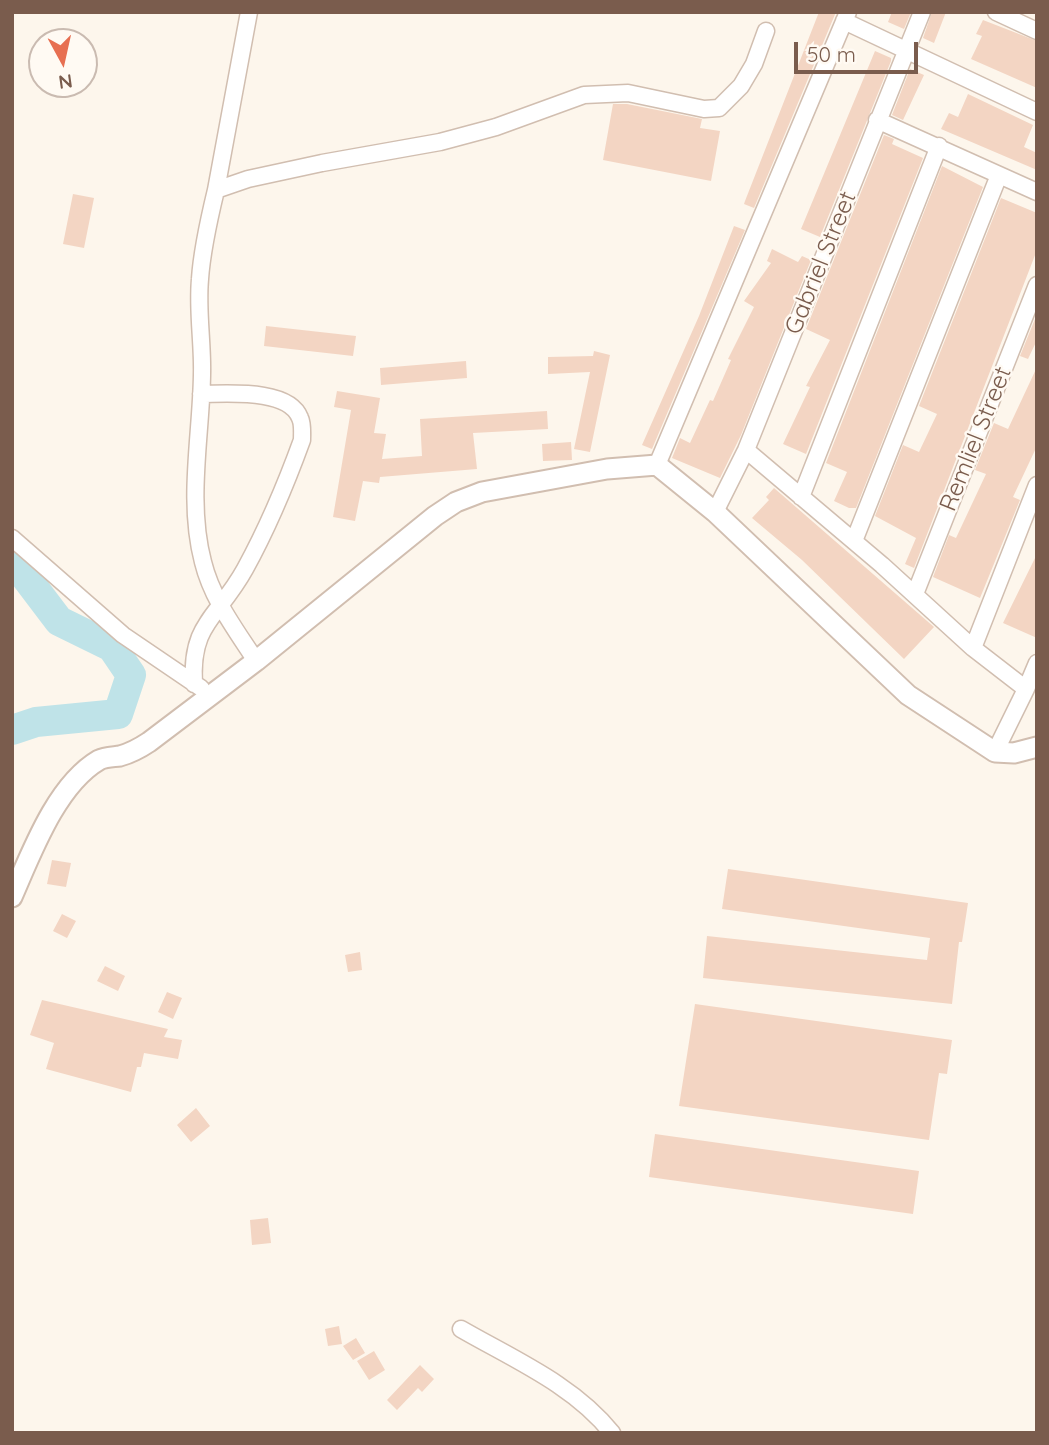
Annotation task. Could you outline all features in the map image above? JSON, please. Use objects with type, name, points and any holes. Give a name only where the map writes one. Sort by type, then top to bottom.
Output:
[{"type":"street","points":[[249,12],[207,226],[199,281],[201,394],[195,476],[199,541],[207,578],[220,606],[256,661]]},
{"type":"street","name":"Gabriel Street","points":[[715,512],[746,450],[922,12]]},
{"type":"street","points":[[1000,13],[1037,32]]},
{"type":"street","points":[[657,465],[846,17],[906,52],[1037,112]]},
{"type":"street","points":[[216,190],[248,178],[440,142],[496,127],[584,95],[628,93],[704,109],[719,108],[741,86],[754,64],[766,31]]},
{"type":"street","points":[[877,120],[1037,192]]},
{"type":"street","points":[[801,497],[939,146]]},
{"type":"street","points":[[854,541],[999,175]]},
{"type":"street","name":"Remliel Street","points":[[915,594],[1037,285]]},
{"type":"street","points":[[194,684],[194,646],[244,570],[291,471],[302,440],[300,417],[286,401],[250,394],[201,394]]},
{"type":"street","points":[[746,450],[915,594],[973,648],[1026,689]]},
{"type":"street","points":[[12,897],[55,806],[68,787],[100,759],[135,751],[149,742],[256,661],[416,530],[456,502],[482,492],[607,469],[657,465],[715,512],[908,695],[995,752],[1014,753],[1037,747]]},
{"type":"street","points":[[973,648],[1037,485]]},
{"type":"street","points":[[12,538],[39,558],[123,635],[212,694]]},
{"type":"street","points":[[995,752],[1037,663]]},
{"type":"street","points":[[461,1329],[576,1397],[612,1433]]},
{"type":"building","points":[[819,12],[836,12],[754,208],[744,204]]},
{"type":"building","points":[[892,12],[911,12],[904,29],[888,22]]},
{"type":"building","points":[[932,12],[946,12],[934,43],[923,38]]},
{"type":"building","points":[[983,20],[1037,41],[1037,88],[971,59],[982,36],[976,34]]},
{"type":"building","points":[[875,51],[891,58],[891,61],[820,237],[801,229]]},
{"type":"building","points":[[910,69],[924,75],[903,120],[892,115]]},
{"type":"building","points":[[968,94],[1033,125],[1024,147],[1037,153],[1037,170],[941,129],[949,113],[958,117]]},
{"type":"building","points":[[613,104],[627,104],[702,119],[700,128],[720,131],[711,181],[603,160]]},
{"type":"building","points":[[884,135],[894,139],[892,144],[923,158],[806,454],[783,444],[810,387],[806,386],[830,340],[806,329]]},
{"type":"building","points":[[942,166],[983,187],[856,508],[849,508],[834,501],[847,472],[826,463]]},
{"type":"building","points":[[73,194],[94,198],[84,248],[63,244]]},
{"type":"building","points":[[1001,198],[1037,213],[1037,250],[914,568],[905,564],[916,538],[875,516],[903,445],[919,452],[937,414],[919,406]]},
{"type":"building","points":[[734,226],[745,230],[652,449],[642,445],[699,316]]},
{"type":"building","points":[[772,249],[798,262],[802,256],[811,260],[741,435],[720,478],[672,458],[680,438],[690,443],[710,400],[713,401],[731,360],[728,359],[754,307],[744,301],[771,263],[767,261]]},
{"type":"building","points":[[1037,314],[1037,340],[1028,359],[1020,356]]},
{"type":"building","points":[[266,326],[356,336],[353,356],[264,346]]},
{"type":"building","points":[[594,351],[610,355],[590,452],[574,449],[590,372],[548,374],[548,357],[593,356]]},
{"type":"building","points":[[466,361],[467,378],[381,385],[380,368]]},
{"type":"building","points":[[1037,367],[1037,446],[1013,497],[1020,500],[980,598],[933,577],[949,535],[956,538],[986,474],[975,470],[994,423],[1008,429]]},
{"type":"building","points":[[337,391],[380,398],[374,433],[386,434],[382,459],[422,456],[420,419],[547,411],[548,429],[473,433],[477,469],[380,477],[379,483],[363,481],[355,521],[333,517],[351,410],[334,407]]},
{"type":"building","points":[[571,442],[572,460],[543,461],[542,444]]},
{"type":"building","points":[[774,488],[934,627],[904,659],[802,560],[752,518],[769,500],[766,497]]},
{"type":"building","points":[[1037,554],[1037,638],[1003,623]]},
{"type":"building","points":[[52,860],[71,863],[66,887],[47,884]]},
{"type":"building","points":[[728,869],[968,903],[962,942],[959,942],[952,1004],[703,978],[707,936],[927,960],[930,938],[722,909]]},
{"type":"building","points":[[62,914],[76,921],[67,938],[53,931]]},
{"type":"building","points":[[360,952],[362,970],[348,972],[345,955]]},
{"type":"building","points":[[105,966],[125,976],[118,991],[97,981]]},
{"type":"building","points":[[167,992],[182,998],[173,1019],[158,1012]]},
{"type":"building","points":[[42,1000],[168,1029],[164,1037],[182,1040],[178,1059],[144,1053],[141,1067],[137,1067],[131,1092],[46,1069],[54,1043],[30,1035]]},
{"type":"building","points":[[695,1004],[952,1040],[947,1074],[939,1073],[929,1140],[679,1106]]},
{"type":"building","points":[[196,1108],[210,1126],[191,1142],[177,1125]]},
{"type":"building","points":[[655,1134],[919,1171],[913,1214],[649,1177]]},
{"type":"building","points":[[268,1218],[271,1243],[252,1245],[250,1220]]},
{"type":"building","points":[[339,1326],[342,1344],[328,1346],[325,1329]]},
{"type":"building","points":[[356,1338],[365,1353],[353,1360],[343,1346]]},
{"type":"building","points":[[374,1351],[385,1370],[369,1380],[357,1361]]},
{"type":"building","points":[[420,1365],[434,1379],[422,1392],[418,1388],[397,1410],[387,1400]]},
{"type":"waterway","points":[[12,559],[59,621],[112,647],[131,675],[118,714],[36,722],[12,730]]}]
